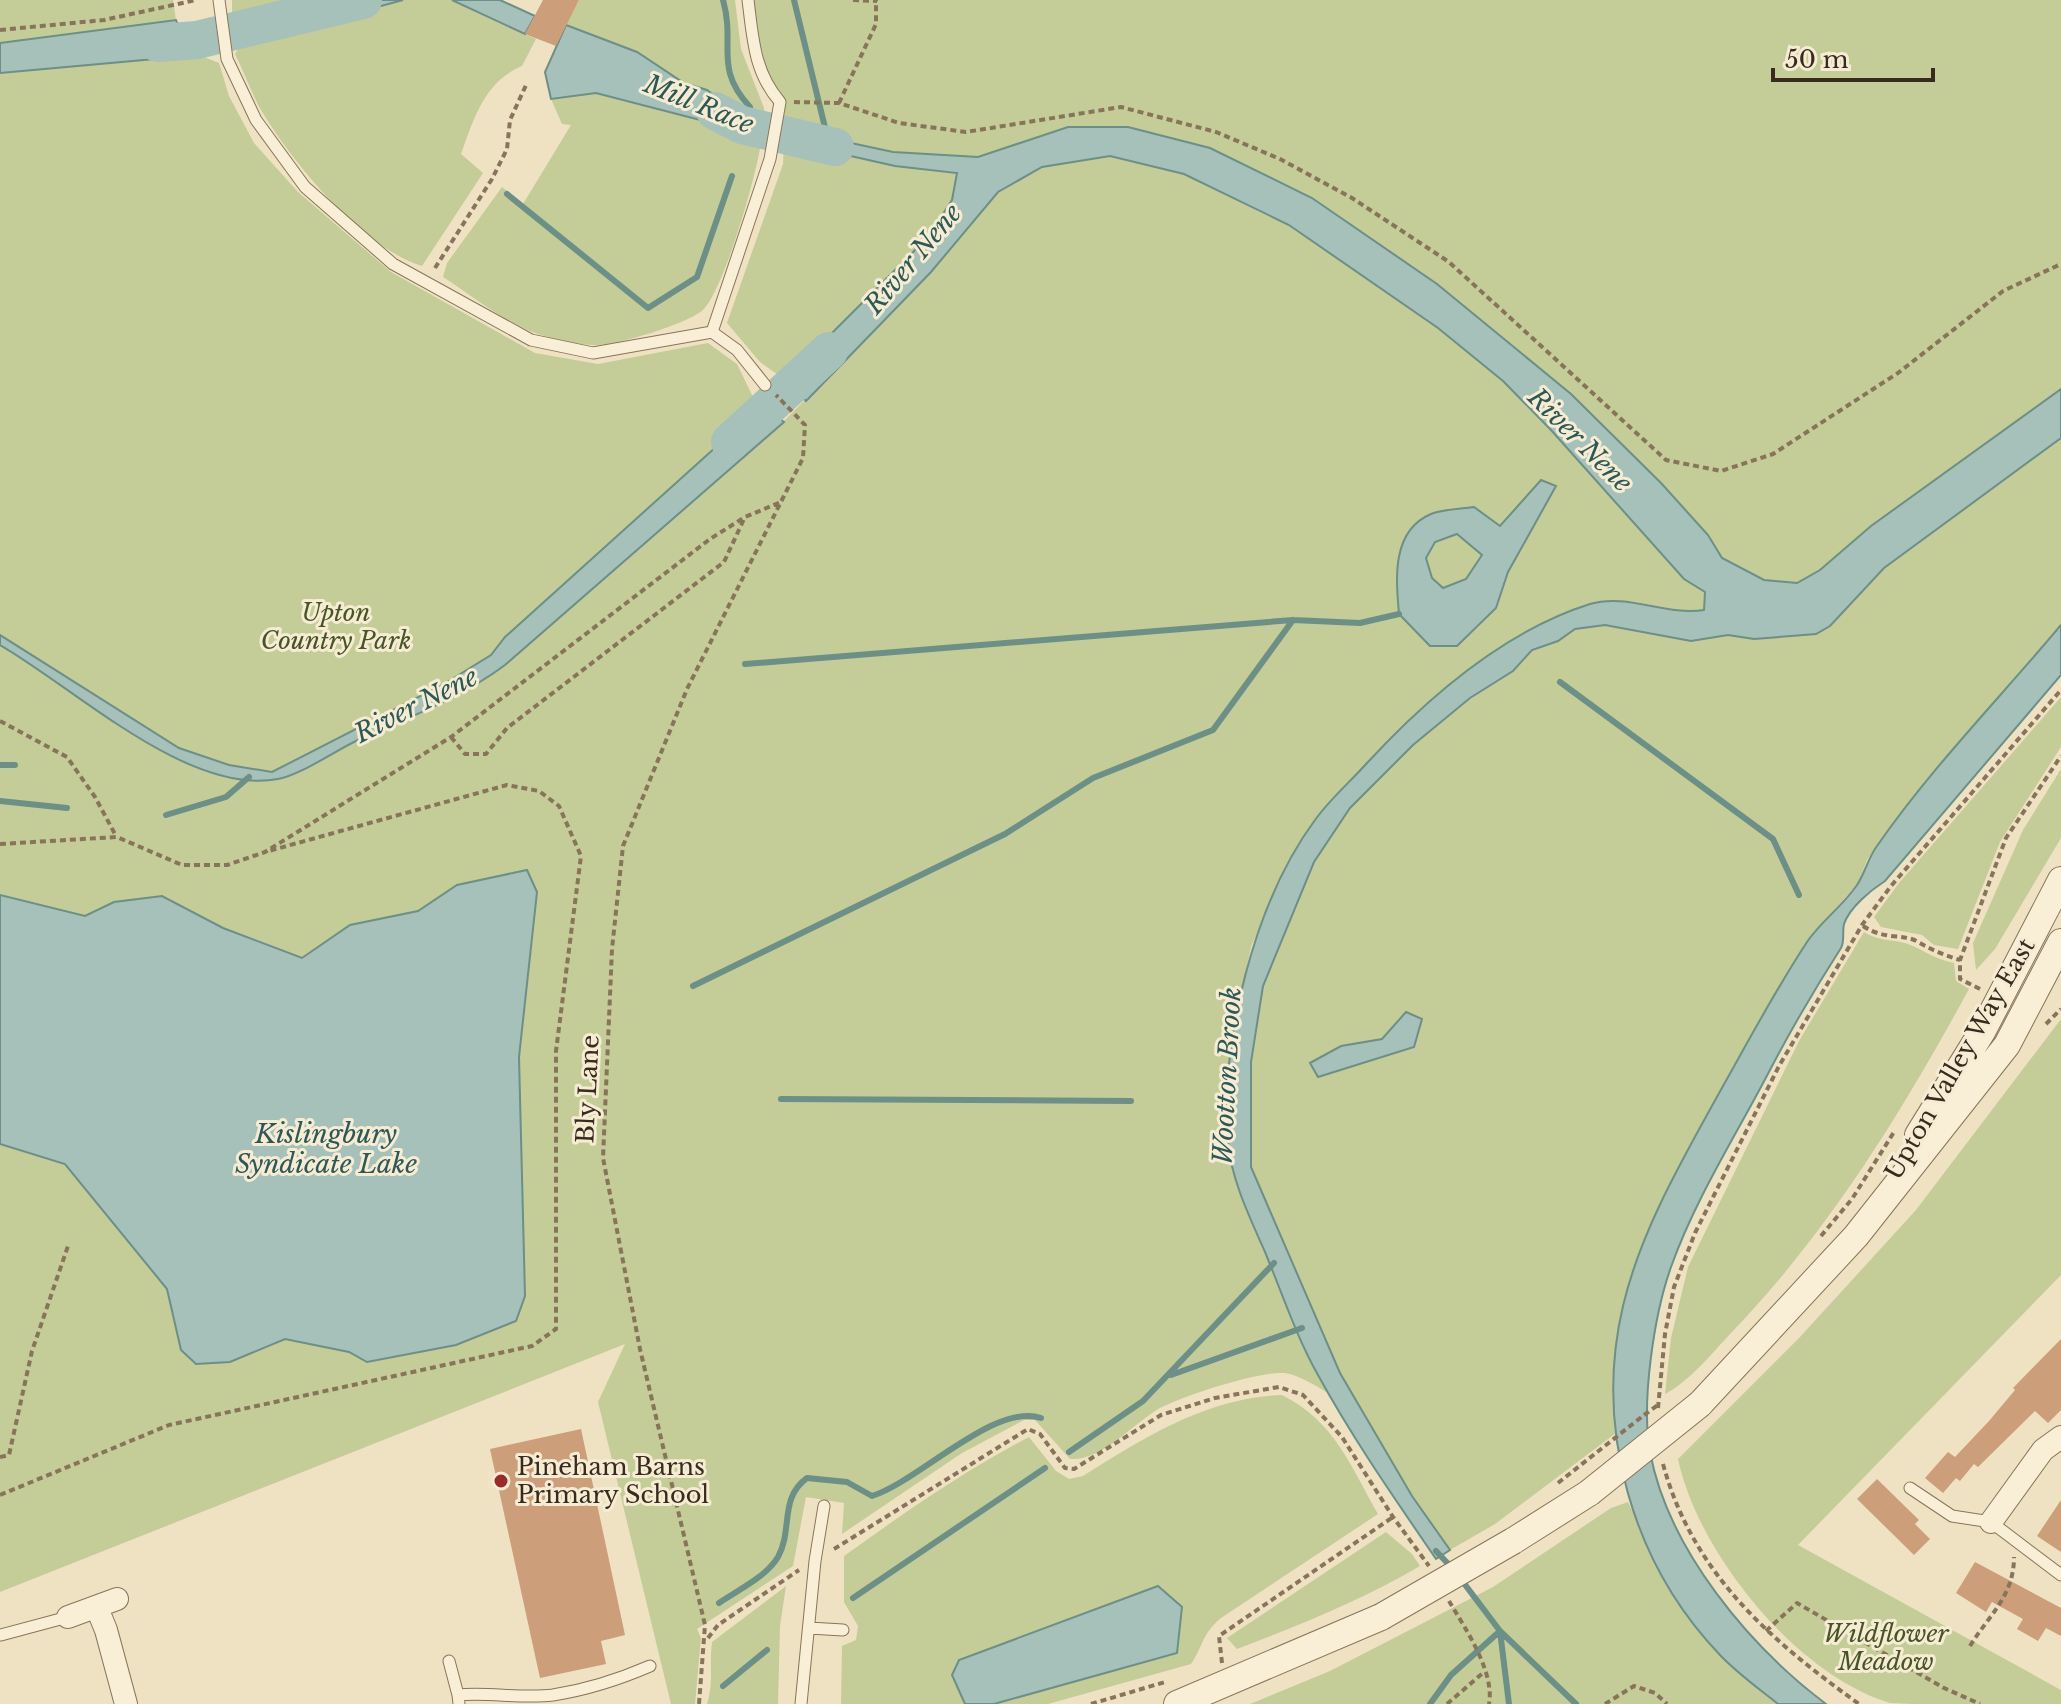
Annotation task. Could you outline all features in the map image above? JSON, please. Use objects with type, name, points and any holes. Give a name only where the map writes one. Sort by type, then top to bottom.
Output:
[{"type":"street","name":"Upton Valley Way East","points":[[1856,1236],[1982,1032],[2061,883]]},
{"type":"street","name":"Upton Valley Way East","points":[[1177,1704],[1381,1617],[1589,1493],[1700,1404],[1856,1236],[2007,1045],[2036,995],[2061,942]]},
{"type":"street","points":[[2036,995],[2061,983]]},
{"type":"street","points":[[1991,1522],[2043,1450],[2061,1437]]},
{"type":"street","points":[[68,1617],[107,1603],[106,1630],[126,1704]]},
{"type":"lane","points":[[219,0],[227,59],[256,120],[305,187],[393,264],[531,340],[593,353],[712,332],[737,350],[765,385]]},
{"type":"lane","points":[[712,332],[770,159],[780,102],[764,84],[754,56],[748,0]]},
{"type":"lane","points":[[1910,1488],[1952,1516],[1991,1522],[2061,1575]]},
{"type":"lane","points":[[801,1704],[815,1561],[824,1506]]},
{"type":"lane","points":[[1,1635],[68,1617]]},
{"type":"lane","points":[[809,1628],[843,1630]]},
{"type":"lane","points":[[449,1661],[459,1700],[551,1695],[626,1677],[650,1666]]},
{"type":"path","points":[[0,30],[104,20],[196,0]]},
{"type":"path","points":[[839,103],[876,24],[876,1],[853,0]]},
{"type":"path","points":[[427,280],[492,179],[507,149],[510,120],[527,83]]},
{"type":"path","points":[[780,102],[839,103],[899,123],[966,132],[1121,107],[1216,132],[1280,159],[1352,198],[1449,262],[1666,460],[1721,471],[1773,454],[1898,373],[2003,291],[2061,264]]},
{"type":"path","name":"Bly Lane","points":[[699,1704],[706,1640],[640,1349],[603,1158],[612,949],[623,846],[687,689],[803,458],[805,425],[765,385]]},
{"type":"path","points":[[265,852],[451,737],[745,517],[783,501]]},
{"type":"path","points":[[451,737],[465,754],[486,754],[507,728],[724,562],[745,517]]},
{"type":"path","points":[[1657,1418],[1665,1334],[1674,1287],[1695,1233],[1779,1066],[1862,925],[1891,886],[2061,690]]},
{"type":"path","points":[[0,721],[67,757],[117,837]]},
{"type":"path","points":[[1977,998],[1981,989],[1960,979],[1960,960],[2006,838],[2061,756]]},
{"type":"path","points":[[0,844],[117,837],[182,865],[227,865],[507,785],[539,791],[559,806],[581,856],[556,1051],[556,1329],[532,1346],[169,1425],[0,1495]]},
{"type":"path","points":[[1862,925],[1878,936],[1917,941],[1925,949],[1960,960]]},
{"type":"path","points":[[2043,1027],[2061,1009]]},
{"type":"path","points":[[1812,1247],[1852,1199],[1900,1122]]},
{"type":"path","points":[[0,1457],[9,1455],[32,1351],[68,1246]]},
{"type":"path","points":[[706,1640],[718,1625],[815,1561],[1028,1429],[1040,1434],[1065,1468],[1074,1469],[1161,1415],[1215,1398],[1279,1387],[1303,1395],[1342,1437],[1393,1517],[1219,1636],[1221,1661],[1230,1683]]},
{"type":"path","points":[[1594,1455],[1644,1415]]},
{"type":"path","points":[[1661,1448],[1673,1499],[1698,1551],[1766,1631],[1795,1657],[1859,1704]]},
{"type":"path","points":[[1970,1646],[2004,1600],[2014,1576],[2014,1555],[2009,1544]]},
{"type":"path","points":[[1766,1631],[1797,1603],[1944,1688],[1980,1704]]},
{"type":"path","points":[[1471,1644],[1491,1695],[1489,1704]]},
{"type":"path","points":[[1447,1704],[1484,1672]]},
{"type":"path","points":[[1605,1704],[1617,1693],[1634,1686],[1655,1693],[1667,1704]]},
{"type":"green space","points":[[0,0],[173,0],[176,20],[0,43]]},
{"type":"green space","points":[[232,0],[308,0],[232,18]]},
{"type":"green space","points":[[403,0],[452,0],[536,39],[522,66],[499,81],[482,102],[461,154],[483,173],[422,266],[376,241],[310,178],[261,110],[235,54],[241,44]]},
{"type":"green space","points":[[579,0],[735,0],[741,49],[764,108],[765,123],[736,111],[707,90],[685,83],[566,25]]},
{"type":"green space","points":[[748,0],[2061,0],[2061,410],[1800,600],[1754,609],[1562,413],[1288,205],[1082,139],[980,164],[893,161],[774,132],[780,102],[764,84]]},
{"type":"green space","name":"Upton Country Park","points":[[199,55],[219,63],[229,96],[254,143],[298,192],[391,272],[535,353],[598,364],[708,343],[737,364],[754,399],[784,421],[931,272],[998,192],[1042,167],[1110,156],[1184,174],[1289,225],[1438,328],[1503,381],[1684,579],[1705,592],[1704,610],[1688,612],[1631,601],[1592,603],[1506,645],[1460,677],[1315,820],[1284,872],[1251,947],[1236,1020],[1228,1142],[1239,1185],[1292,1323],[1330,1394],[1285,1373],[1240,1380],[1160,1408],[1106,1448],[1082,1458],[1070,1459],[1035,1420],[1024,1420],[962,1453],[842,1534],[844,1503],[806,1497],[793,1566],[697,1629],[701,1638],[695,1704],[671,1704],[598,1402],[625,1344],[0,1592],[0,73]],"holes":[[[1556,486],[1508,572],[1496,608],[1399,613],[1429,514],[1474,507],[1500,527]]]},
{"type":"green space","points":[[596,93],[762,136],[748,200],[730,255],[721,279],[703,310],[653,332],[598,345],[569,342],[529,331],[443,277],[447,263],[502,187],[523,204],[571,125],[562,124],[551,99]]},
{"type":"green space","points":[[784,141],[895,166],[957,172],[952,200],[927,238],[785,380],[760,362],[727,323],[783,164]]},
{"type":"green space","points":[[2061,438],[2061,625],[1898,818],[1867,860],[1858,883],[1808,940],[1690,1147],[1635,1265],[1623,1305],[1616,1340],[1616,1433],[1495,1524],[1450,1550],[1412,1496],[1340,1373],[1251,1167],[1251,1062],[1263,986],[1314,862],[1350,808],[1413,745],[1471,698],[1513,671],[1532,650],[1558,641],[1575,629],[1605,625],[1691,641],[1728,635],[1754,639],[1816,634],[1830,626],[1884,568]]},
{"type":"green space","points":[[1457,534],[1482,555],[1467,579],[1443,588],[1432,578],[1426,558],[1435,542]]},
{"type":"green space","points":[[2061,697],[2061,747],[2000,842],[1958,949],[1934,945],[1922,935],[1881,927],[1874,917],[1899,883]]},
{"type":"green space","points":[[2061,769],[2061,838],[1995,949],[1976,970],[1973,943],[2023,830]]},
{"type":"green space","points":[[1864,932],[1907,944],[1954,963],[1956,981],[1969,989],[1890,1125],[1832,1212],[1801,1253],[1732,1332],[1692,1374],[1665,1394],[1671,1338],[1688,1267],[1799,1041]]},
{"type":"green space","name":"Wildflower Meadow","points":[[2061,1019],[2061,1275],[1798,1545],[2061,1690],[2061,1704],[1890,1703],[1855,1688],[1820,1666],[1756,1606],[1706,1533],[1689,1495],[1678,1459],[1800,1337],[1916,1210]]},
{"type":"green space","points":[[1282,1395],[1315,1418],[1328,1432],[1378,1514],[1221,1618],[1206,1634],[1191,1664],[1048,1704],[994,1704],[1176,1653],[952,1675],[965,1704],[841,1704],[842,1646],[856,1640],[858,1626],[844,1602],[844,1556],[889,1524],[958,1478],[1029,1437],[1056,1471],[1069,1479],[1083,1476],[1153,1434],[1202,1412],[1228,1403]]},
{"type":"green space","points":[[1628,1502],[1673,1589],[1707,1636],[1778,1704],[1250,1704],[1330,1671],[1493,1587],[1611,1508]]},
{"type":"green space","points":[[1386,1532],[1412,1554],[1420,1566],[1330,1611],[1237,1649],[1227,1638]]},
{"type":"green space","points":[[786,1586],[780,1626],[778,1704],[707,1704],[712,1642]]},
{"type":"water","points":[[308,0],[403,0],[241,44],[232,18]]},
{"type":"water","points":[[452,0],[500,0],[535,16],[525,34]]},
{"type":"water","points":[[209,19],[209,50],[199,55],[0,73],[0,43],[176,20],[180,30]]},
{"type":"water","points":[[566,25],[637,52],[684,83],[707,90],[736,111],[765,123],[762,136],[596,93],[551,99],[545,72]]},
{"type":"water","points":[[1068,127],[1128,127],[1210,148],[1312,198],[1437,284],[1571,394],[1661,483],[1708,535],[1722,558],[1764,580],[1797,583],[1820,570],[1871,526],[2061,389],[2061,438],[1884,568],[1830,626],[1816,634],[1754,639],[1728,635],[1691,641],[1605,625],[1575,629],[1558,641],[1532,650],[1513,671],[1470,698],[1413,745],[1350,808],[1314,862],[1263,986],[1251,1062],[1251,1167],[1340,1373],[1412,1496],[1450,1550],[1436,1559],[1360,1446],[1310,1360],[1237,1184],[1228,1142],[1227,1103],[1229,1061],[1246,974],[1275,890],[1315,820],[1390,739],[1441,691],[1497,649],[1527,631],[1590,604],[1618,601],[1676,610],[1704,610],[1705,592],[1684,579],[1503,381],[1438,328],[1289,225],[1184,174],[1110,156],[1042,167],[998,192],[931,272],[806,401],[785,380],[927,238],[952,200],[957,173],[895,166],[784,141],[786,129],[893,152],[978,157]]},
{"type":"water","points":[[754,399],[784,422],[505,665],[453,697],[360,739],[287,777],[243,780],[207,771],[170,755],[97,711],[0,645],[0,635],[179,748],[229,765],[272,772],[444,684],[491,655],[505,637],[727,437],[747,416]]},
{"type":"water","points":[[1541,480],[1556,486],[1508,572],[1496,608],[1457,646],[1430,646],[1399,614],[1397,571],[1409,532],[1431,514],[1474,507],[1500,526]],"holes":[[[1457,534],[1482,555],[1466,579],[1443,588],[1432,578],[1426,558],[1435,542]]]},
{"type":"water","points":[[2061,625],[2061,675],[1885,881],[1851,911],[1844,924],[1841,948],[1788,1037],[1705,1191],[1681,1241],[1665,1287],[1648,1384],[1650,1452],[1674,1524],[1716,1593],[1769,1654],[1826,1704],[1778,1704],[1727,1662],[1689,1619],[1643,1537],[1628,1492],[1618,1446],[1614,1399],[1615,1353],[1623,1306],[1641,1249],[1666,1193],[1796,960],[1813,934],[1857,885],[1874,851],[1920,789]]},
{"type":"water","name":"Kislingbury Syndicate Lake","points":[[527,870],[537,892],[519,1057],[525,1296],[516,1321],[456,1345],[367,1362],[349,1352],[285,1339],[230,1362],[196,1364],[181,1350],[167,1289],[65,1164],[0,1144],[0,895],[85,916],[114,902],[162,896],[223,928],[302,958],[350,925],[418,911],[457,885]]},
{"type":"water","points":[[1406,1012],[1422,1019],[1414,1047],[1318,1077],[1310,1063],[1341,1046],[1382,1039]]},
{"type":"water","points":[[1158,1586],[1182,1607],[1177,1653],[994,1704],[965,1704],[952,1675],[959,1660]]},
{"type":"building","points":[[543,0],[579,0],[556,46],[525,34]]},
{"type":"building","points":[[2061,1339],[2061,1410],[2048,1423],[2035,1411],[1978,1467],[1974,1464],[1960,1481],[1956,1478],[1943,1493],[1925,1478],[1948,1452],[1955,1457],[1989,1421],[2015,1390],[2013,1388]]},
{"type":"building","points":[[581,1429],[625,1635],[601,1641],[606,1664],[540,1678],[490,1449]]},
{"type":"building","points":[[1877,1479],[1919,1520],[1915,1524],[1930,1539],[1914,1555],[1857,1499]]},
{"type":"building","points":[[2061,1500],[2061,1552],[2037,1536]]},
{"type":"building","points":[[1975,1562],[2061,1608],[2061,1636],[2046,1628],[2038,1641],[2017,1629],[2023,1619],[1992,1602],[1986,1612],[1956,1593]]},
{"type":"waterway","name":"Mill Race","points":[[158,43],[197,40],[363,0]]},
{"type":"waterway","points":[[723,0],[729,68],[732,80],[750,107],[750,124]]},
{"type":"waterway","points":[[794,0],[829,144]]},
{"type":"waterway","name":"Mill Race","points":[[715,111],[742,125],[835,147]]},
{"type":"waterway","points":[[507,194],[648,308],[697,277],[732,176]]},
{"type":"waterway","name":"River Nene","points":[[730,442],[829,351]]},
{"type":"waterway","points":[[745,664],[1293,620],[1360,623],[1399,614]]},
{"type":"waterway","points":[[693,986],[1005,834],[1093,778],[1213,730],[1293,620]]},
{"type":"waterway","points":[[1560,682],[1773,839],[1799,895]]},
{"type":"waterway","points":[[0,765],[15,765]]},
{"type":"waterway","points":[[166,815],[226,797],[249,777]]},
{"type":"waterway","points":[[0,801],[67,808]]},
{"type":"waterway","points":[[781,1099],[1131,1101]]},
{"type":"waterway","points":[[1069,1452],[1143,1401],[1274,1263]]},
{"type":"waterway","points":[[1171,1375],[1302,1328]]},
{"type":"waterway","points":[[719,1603],[759,1577],[778,1557],[785,1536],[789,1505],[798,1486],[807,1478],[847,1482],[872,1496],[891,1488],[957,1445],[1002,1421],[1022,1416],[1041,1418]]},
{"type":"waterway","points":[[853,1598],[1045,1468]]},
{"type":"waterway","name":"Wootton Brook","points":[[1436,1551],[1453,1569]]},
{"type":"waterway","name":"Wootton Brook","points":[[1460,1578],[1500,1631],[1576,1704]]},
{"type":"waterway","points":[[1500,1631],[1509,1704]]},
{"type":"waterway","points":[[1430,1704],[1451,1675],[1500,1631]]},
{"type":"waterway","points":[[723,1686],[767,1650]]},
{"type":"place","name":"Pineham Barns Primary School","points":[[501,1481]]}]
